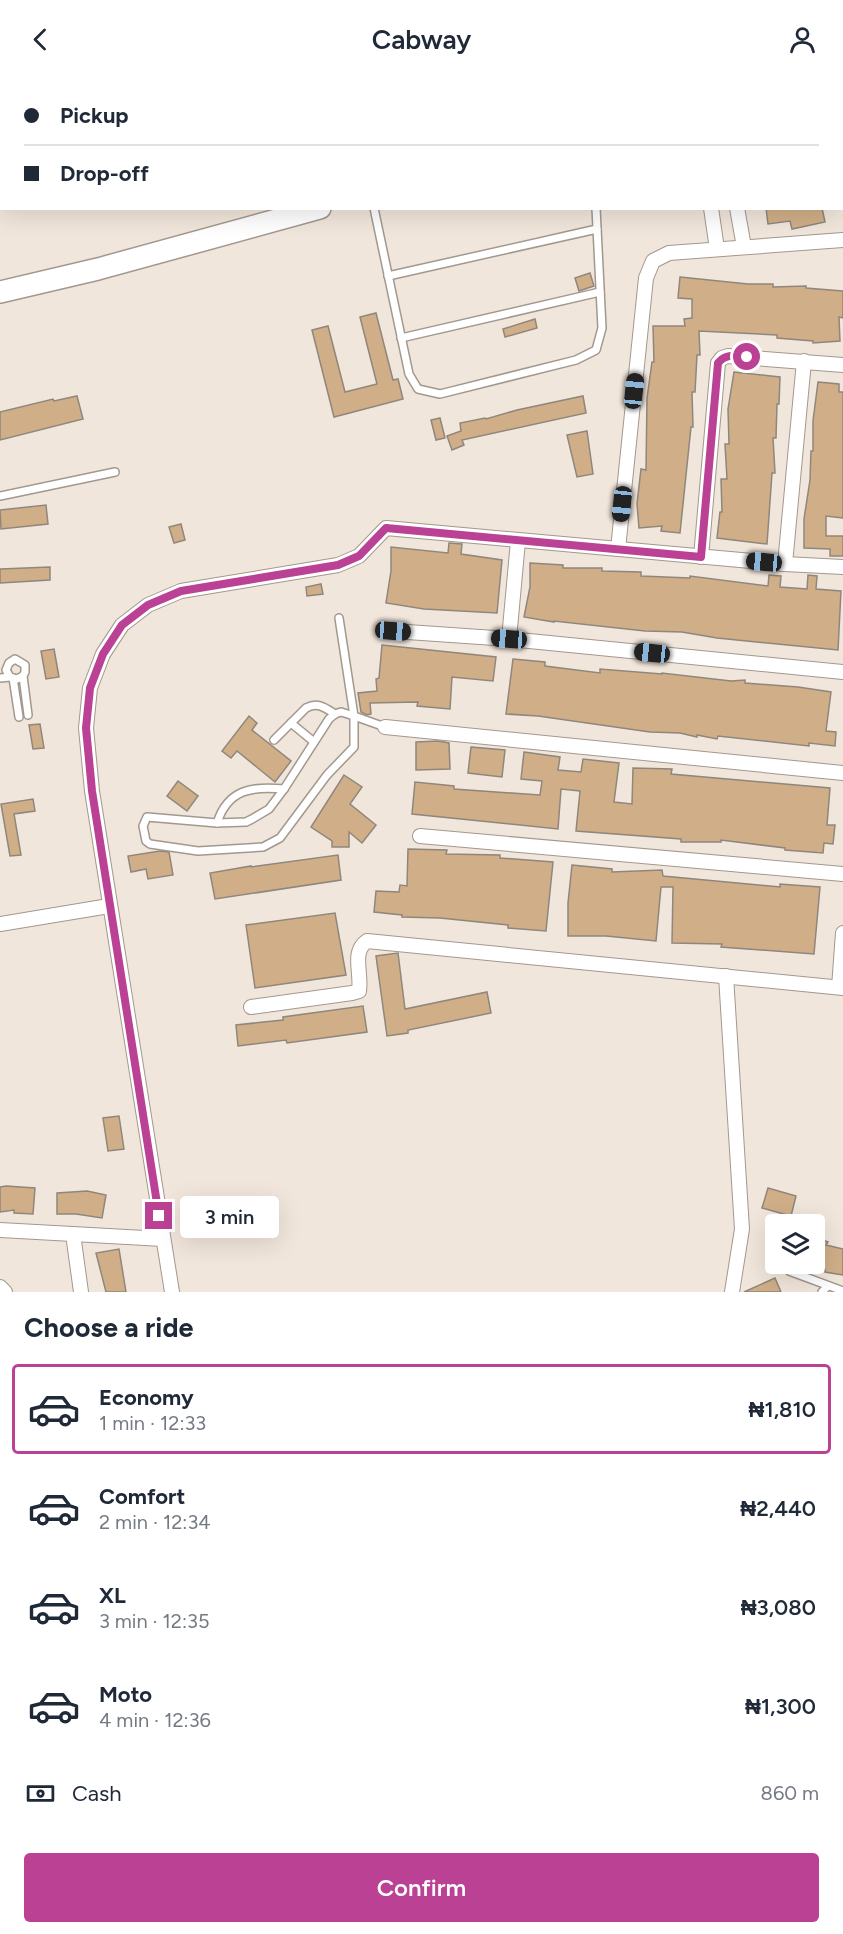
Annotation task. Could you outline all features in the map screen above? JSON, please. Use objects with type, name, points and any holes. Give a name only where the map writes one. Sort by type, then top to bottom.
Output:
[{"type":"main road","points":[[0,292],[98,269],[314,210]]},
{"type":"street","points":[[711,210],[717,249]]},
{"type":"street","points":[[737,210],[744,247]]},
{"type":"street","points":[[618,549],[646,278],[653,261],[669,253],[843,240]]},
{"type":"street","points":[[701,557],[718,363],[722,358],[728,356],[843,365]]},
{"type":"street","points":[[785,564],[804,361]]},
{"type":"street","points":[[171,1292],[109,906],[92,791],[86,728],[90,688],[103,654],[122,625],[148,605],[181,591],[338,565],[359,556],[386,528],[701,557],[843,567]]},
{"type":"street","points":[[509,639],[518,541]]},
{"type":"street","points":[[393,631],[509,639],[843,672]]},
{"type":"street","points":[[385,727],[843,773]]},
{"type":"street","points":[[420,836],[843,874]]},
{"type":"street","points":[[0,924],[109,906]]},
{"type":"street","points":[[251,1007],[359,991],[358,952],[360,946],[367,941],[841,988],[843,933]]},
{"type":"street","points":[[726,976],[742,1229],[732,1292]]},
{"type":"street","points":[[0,1230],[163,1239]]},
{"type":"street","points":[[73,1234],[81,1292]]},
{"type":"street","points":[[0,1287],[5,1292]]},
{"type":"lane","points":[[374,210],[409,374],[418,389],[440,394],[576,360],[596,350],[602,328],[596,210]]},
{"type":"lane","points":[[388,276],[597,229]]},
{"type":"lane","points":[[401,338],[600,292]]},
{"type":"lane","points":[[0,496],[115,472]]},
{"type":"lane","points":[[339,618],[354,716],[356,741],[352,751],[327,775],[280,838],[263,847],[198,851],[150,844],[144,836],[143,826],[147,817],[217,823],[252,819],[269,809],[329,719],[335,714],[347,713],[354,716],[385,727]]},
{"type":"lane","points":[[19,717],[11,678],[3,667],[11,660],[19,660],[25,665],[23,675],[28,715]]},
{"type":"lane","points":[[0,678],[17,679],[23,675]]},
{"type":"lane","points":[[274,740],[311,706],[322,706],[335,714]]},
{"type":"lane","points":[[291,723],[314,741]]},
{"type":"lane","points":[[217,823],[221,809],[227,801],[237,795],[265,787],[284,789]]},
{"type":"lane","points":[[797,1274],[843,1291]]},
{"type":"lane","points":[[822,1292],[828,1286]]},
{"type":"building","points":[[766,210],[822,210],[825,222],[792,229],[790,221],[768,224]]},
{"type":"building","points":[[590,273],[594,286],[579,291],[575,278]]},
{"type":"building","points":[[680,277],[748,284],[773,284],[773,287],[806,286],[806,288],[843,291],[843,318],[839,317],[840,341],[813,343],[813,341],[777,338],[777,335],[699,331],[700,355],[697,355],[695,392],[692,392],[693,427],[691,427],[680,533],[661,531],[662,526],[639,528],[637,504],[641,469],[646,470],[647,398],[652,362],[654,362],[653,326],[685,326],[684,319],[692,318],[692,299],[678,298]]},
{"type":"building","points":[[376,313],[393,380],[398,379],[403,399],[334,417],[312,330],[328,326],[345,392],[377,384],[360,317]]},
{"type":"building","points":[[535,319],[537,328],[505,337],[503,329]]},
{"type":"building","points":[[734,372],[780,377],[776,438],[773,438],[775,473],[772,473],[767,544],[717,538],[720,512],[722,512],[721,479],[727,479],[725,444],[729,444],[728,409]]},
{"type":"building","points":[[818,382],[839,384],[839,392],[843,392],[843,518],[826,516],[826,536],[843,536],[843,556],[830,556],[830,549],[804,548],[804,519],[810,480],[811,451],[813,451],[813,421]]},
{"type":"building","points":[[77,396],[83,419],[0,440],[0,412],[53,399],[54,401]]},
{"type":"building","points":[[583,396],[586,413],[462,440],[464,445],[452,450],[447,436],[461,431],[460,423]]},
{"type":"building","points":[[440,418],[445,438],[436,440],[431,420]]},
{"type":"building","points":[[587,431],[593,474],[577,477],[567,435]]},
{"type":"building","points":[[46,505],[48,524],[1,529],[0,510]]},
{"type":"building","points":[[181,524],[185,540],[174,543],[169,527]]},
{"type":"building","points":[[449,543],[462,544],[461,554],[502,560],[497,613],[424,609],[386,603],[391,571],[391,547],[448,553]]},
{"type":"building","points":[[530,563],[563,565],[563,568],[602,568],[602,571],[641,572],[641,576],[690,578],[690,576],[768,586],[769,575],[781,576],[780,587],[807,589],[808,575],[817,576],[816,589],[841,591],[838,650],[717,638],[682,632],[645,631],[554,622],[524,617],[530,587]]},
{"type":"building","points":[[50,567],[50,580],[0,583],[0,569]]},
{"type":"building","points":[[321,584],[323,594],[307,596],[306,587]]},
{"type":"building","points":[[382,645],[496,657],[493,681],[452,677],[450,709],[417,706],[418,702],[370,703],[371,714],[367,715],[361,712],[358,693],[377,691],[376,679],[379,678]]},
{"type":"building","points":[[54,649],[59,677],[46,679],[41,651]]},
{"type":"building","points":[[513,659],[545,662],[545,666],[600,673],[600,669],[662,673],[731,681],[745,680],[745,683],[831,692],[826,731],[836,732],[835,746],[809,743],[809,746],[718,736],[717,739],[506,714]]},
{"type":"building","points":[[249,716],[257,723],[252,730],[291,761],[275,782],[237,751],[231,758],[222,751]]},
{"type":"building","points":[[40,724],[44,748],[33,749],[29,725]]},
{"type":"building","points":[[416,742],[449,743],[450,769],[416,770]]},
{"type":"building","points":[[471,747],[505,750],[502,777],[468,773]]},
{"type":"building","points":[[524,752],[560,757],[558,770],[581,772],[583,759],[619,763],[614,802],[632,804],[633,768],[672,769],[671,774],[830,788],[827,825],[835,825],[833,844],[824,843],[823,853],[785,850],[785,848],[721,840],[721,842],[681,842],[681,839],[576,831],[580,791],[561,789],[558,829],[412,814],[415,782],[454,786],[454,789],[540,795],[542,781],[521,779]]},
{"type":"building","points":[[344,775],[362,787],[350,804],[376,825],[362,843],[349,832],[349,847],[332,847],[332,841],[311,827]]},
{"type":"building","points":[[178,781],[198,796],[187,811],[167,796]]},
{"type":"building","points":[[33,799],[35,811],[14,814],[21,855],[10,856],[1,804]]},
{"type":"building","points":[[408,849],[447,850],[446,854],[500,855],[500,858],[553,862],[546,931],[440,918],[402,917],[402,915],[374,912],[376,891],[399,892],[400,885],[407,886]]},
{"type":"building","points":[[160,851],[169,852],[173,875],[148,879],[146,869],[131,872],[128,856]]},
{"type":"building","points":[[338,855],[341,880],[215,899],[210,873]]},
{"type":"building","points":[[572,865],[612,869],[612,872],[662,870],[663,876],[780,887],[780,884],[820,887],[814,954],[721,947],[722,944],[672,943],[673,887],[661,887],[656,941],[606,936],[568,936],[568,903]]},
{"type":"building","points":[[335,913],[346,975],[255,988],[246,925]]},
{"type":"building","points":[[398,953],[405,1009],[487,992],[491,1013],[387,1036],[376,956]]},
{"type":"building","points":[[363,1006],[367,1032],[287,1043],[286,1040],[238,1046],[236,1025],[283,1020],[283,1017]]},
{"type":"building","points":[[119,1116],[124,1149],[108,1151],[103,1118]]},
{"type":"building","points":[[0,1187],[35,1188],[33,1214],[14,1213],[14,1210],[0,1212]]},
{"type":"building","points":[[768,1188],[796,1196],[792,1214],[762,1208]]},
{"type":"building","points":[[87,1191],[106,1195],[102,1218],[57,1214],[57,1193]]},
{"type":"building","points":[[825,1241],[828,1242],[826,1245],[843,1249],[843,1275],[825,1272]]},
{"type":"building","points":[[119,1249],[126,1292],[106,1292],[96,1253]]},
{"type":"building","points":[[775,1278],[781,1292],[744,1292]]},
{"type":"route","points":[[159,1216],[109,906],[92,791],[86,728],[90,688],[103,654],[122,625],[148,605],[181,591],[338,565],[359,556],[386,528],[701,557],[718,363],[722,358],[728,356],[747,357]]}]
